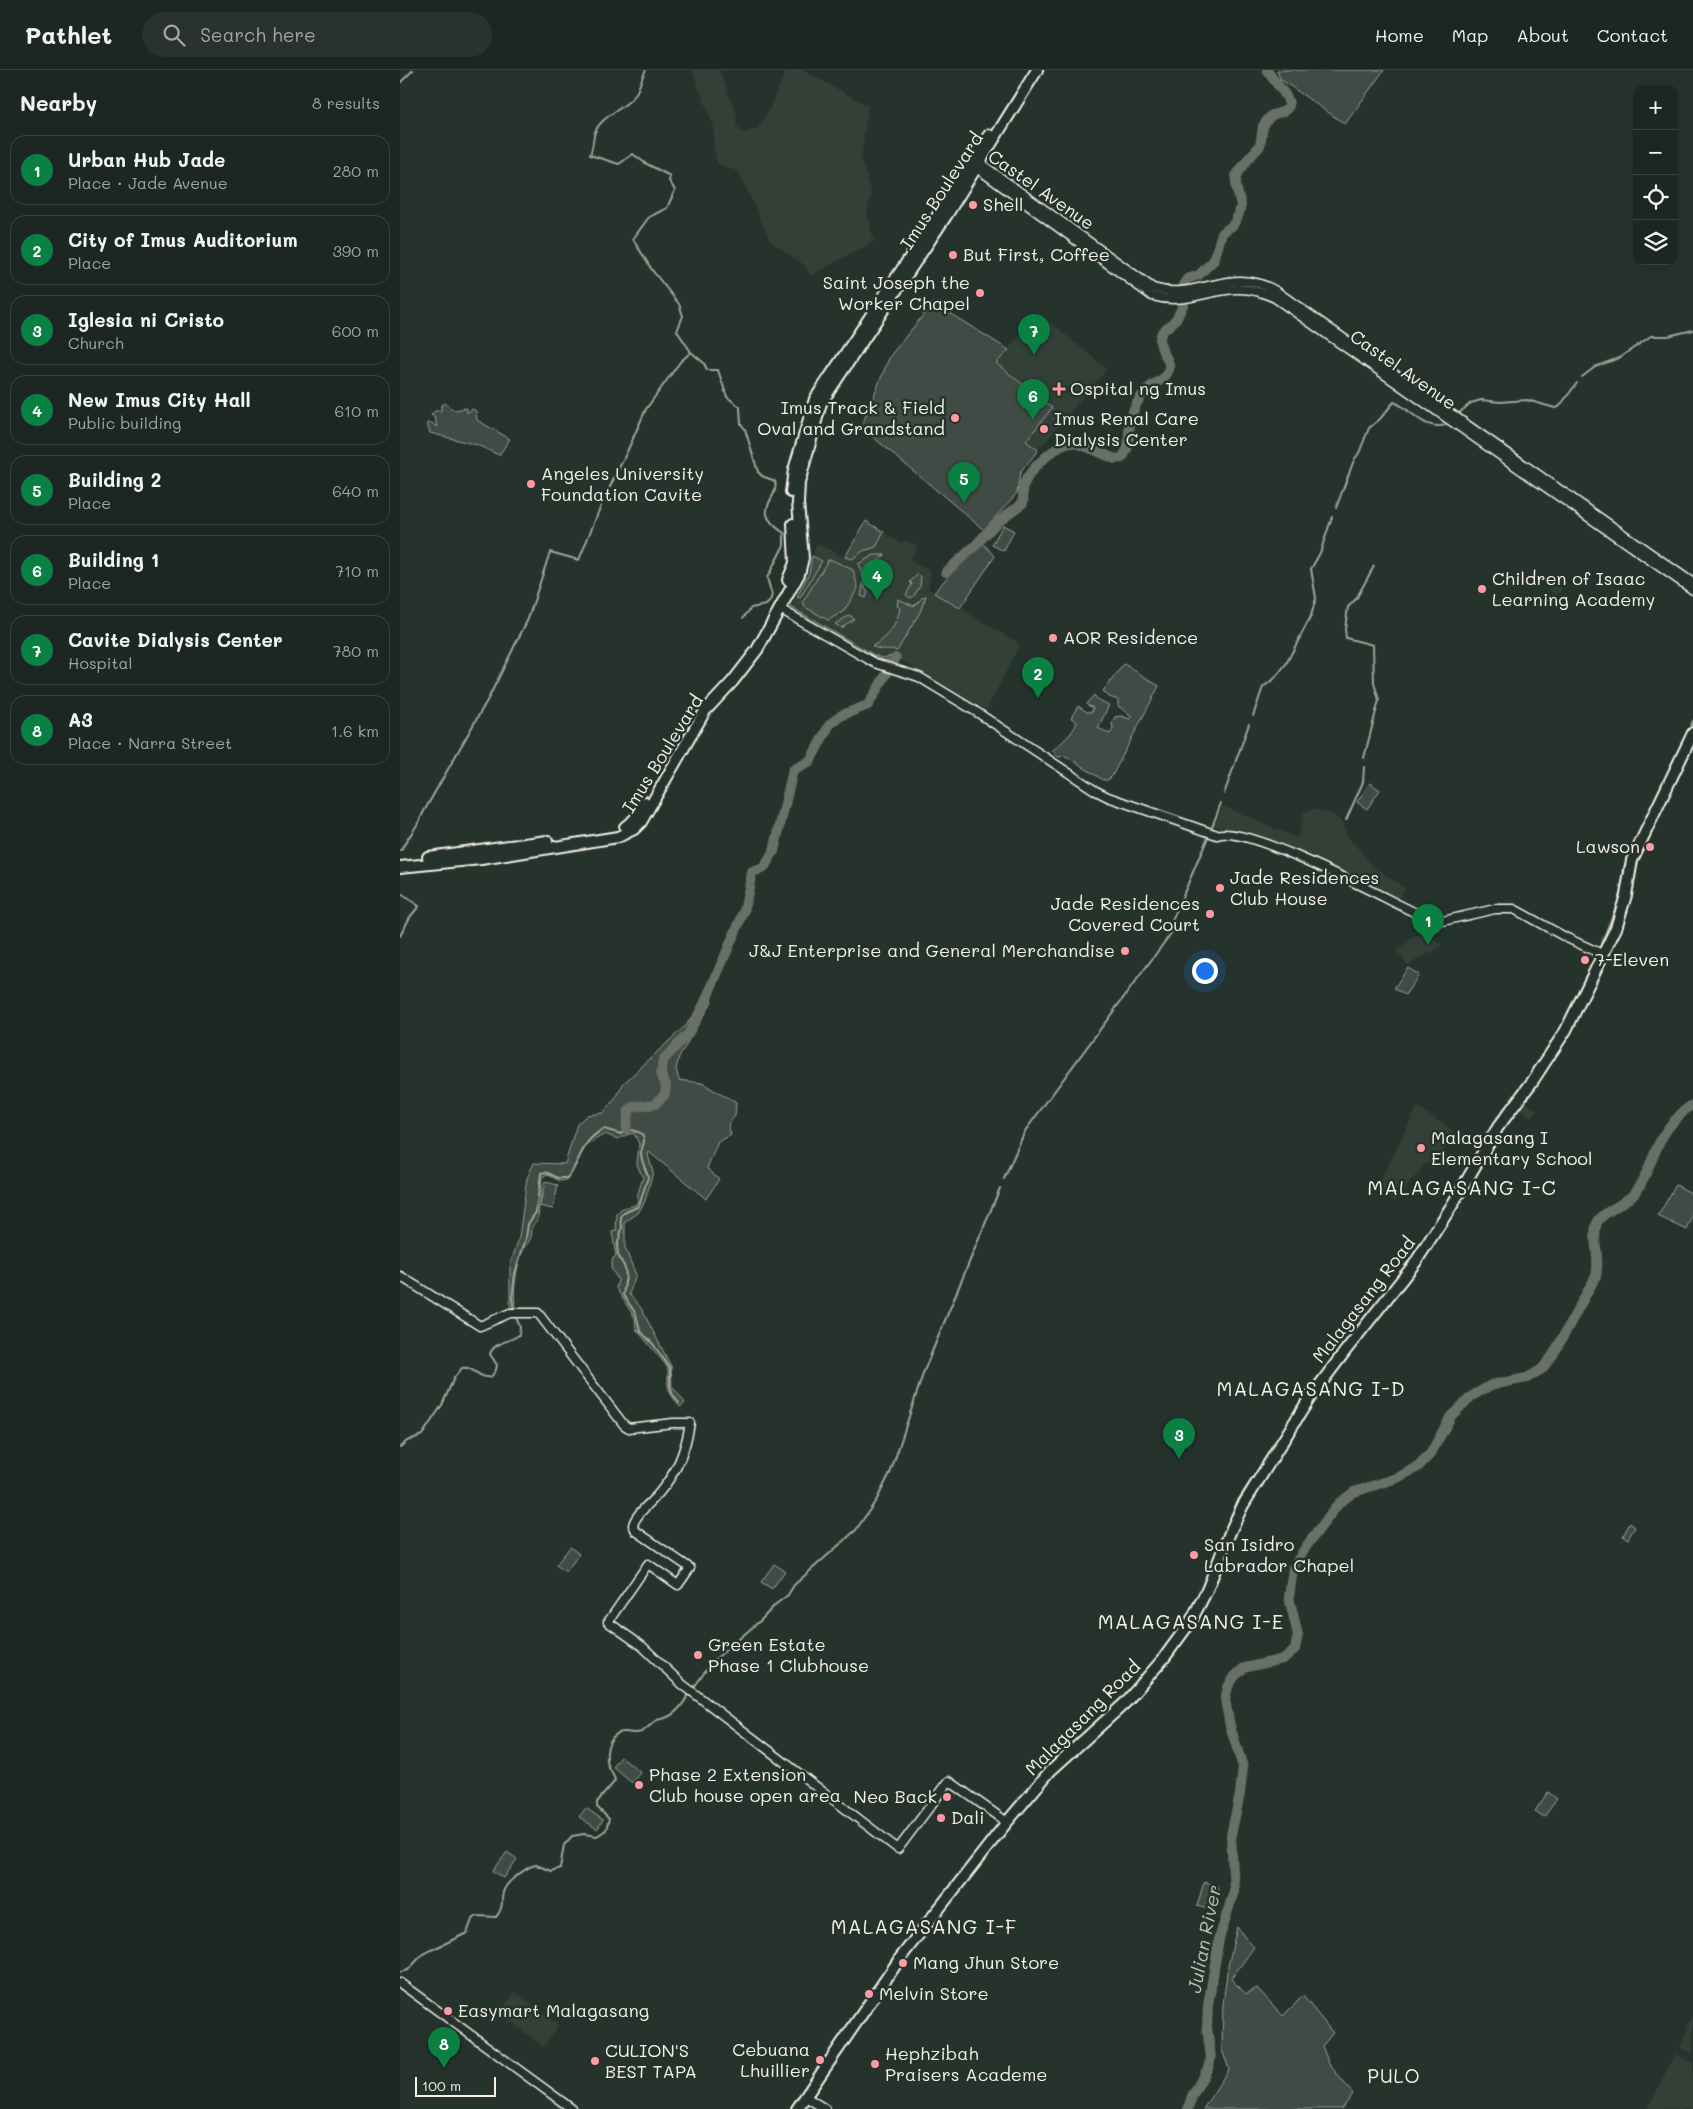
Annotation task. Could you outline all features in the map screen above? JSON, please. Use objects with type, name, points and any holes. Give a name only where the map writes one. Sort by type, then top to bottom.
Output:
[{"type":"main road","name":"Imus Boulevard","points":[[400,860],[480,852],[616,831],[630,824],[635,819],[704,702],[738,665],[758,636],[793,570],[796,557],[791,503],[792,482],[815,399],[977,164],[1029,70]]},
{"type":"main road","name":"Imus Boulevard","points":[[400,867],[481,859],[618,836],[634,829],[646,814],[706,711],[747,664],[764,640],[802,566],[798,493],[801,473],[821,403],[1037,70]]},
{"type":"main road","name":"Malagasang Road","points":[[797,2109],[919,1934],[1007,1822],[1051,1770],[1126,1702],[1164,1658],[1190,1621],[1208,1590],[1230,1530],[1248,1496],[1308,1399],[1416,1263],[1498,1127],[1532,1082],[1566,1030],[1616,928],[1626,895],[1632,860],[1693,733]]},
{"type":"street","name":"Castel Avenue","points":[[977,164],[1153,288],[1185,291],[1225,281],[1238,280],[1268,286],[1693,583]]},
{"type":"street","name":"Castel Avenue","points":[[977,164],[1152,296],[1182,298],[1225,289],[1247,288],[1261,291],[1275,298],[1693,590]]},
{"type":"street","points":[[780,610],[875,663],[919,677],[975,711],[1102,795],[1217,835],[1227,832],[1268,843],[1416,912],[1434,924],[1495,909],[1514,908],[1566,938],[1604,955]]},
{"type":"street","points":[[400,1276],[480,1326],[498,1317],[538,1313],[624,1425],[629,1428],[690,1423],[680,1462],[658,1494],[634,1520],[633,1526],[636,1531],[690,1568],[678,1585],[648,1564],[608,1622],[656,1657],[682,1684],[898,1849],[949,1781],[1007,1822]]},
{"type":"street","points":[[400,1983],[572,2109]]},
{"type":"street","points":[[806,2096],[825,2109]]},
{"type":"shaded area","points":[[692,70],[719,70],[737,115],[736,124],[743,133],[757,129],[767,114],[786,70],[803,70],[868,106],[861,158],[871,194],[867,211],[874,241],[811,276],[804,265],[770,241],[739,172],[717,163],[713,141],[714,127]]},
{"type":"shaded area","points":[[1277,70],[1384,70],[1345,124],[1280,79]]},
{"type":"shaded area","name":"Imus Track & Field Oval and Grandstand","points":[[933,303],[1009,350],[996,363],[1052,408],[1026,441],[1038,450],[1020,473],[1017,493],[984,530],[861,427],[890,356]]},
{"type":"shaded area","name":"Ospital ng Imus","points":[[1039,313],[1107,369],[1038,450],[1026,441],[1052,408],[996,363]]},
{"type":"shaded area","points":[[445,403],[454,410],[467,408],[467,413],[472,409],[476,411],[477,420],[510,439],[499,455],[477,445],[430,433],[427,423],[432,423],[437,427],[435,418],[431,415],[435,411],[441,411],[441,406]]},
{"type":"shaded area","points":[[866,521],[901,543],[904,540],[918,545],[910,561],[931,571],[928,589],[1020,644],[987,709],[976,705],[894,656],[892,659],[882,661],[790,609],[809,573],[812,556],[817,544],[845,557]]},
{"type":"shaded area","points":[[866,521],[884,532],[876,547],[863,551],[852,559],[845,557]]},
{"type":"shaded area","points":[[1003,525],[1014,531],[1004,551],[992,545]]},
{"type":"shaded area","points":[[978,538],[995,556],[960,608],[934,593],[963,558],[960,554]]},
{"type":"shaded area","points":[[874,555],[885,555],[874,565],[869,574],[865,589],[868,591],[866,598],[861,596],[864,580],[858,564]]},
{"type":"shaded area","points":[[812,556],[822,561],[800,598],[797,597],[809,573]]},
{"type":"shaded area","points":[[828,560],[853,570],[858,588],[844,611],[828,620],[805,607],[803,602]]},
{"type":"shaded area","points":[[918,574],[921,577],[920,586],[911,598],[906,595],[912,584],[910,582]]},
{"type":"shaded area","points":[[1556,583],[1562,589],[1556,595],[1550,589]]},
{"type":"shaded area","points":[[926,596],[920,612],[897,651],[872,646],[883,640],[894,626],[900,608],[897,606],[898,599],[914,606]]},
{"type":"shaded area","points":[[791,607],[876,656],[882,658],[894,656],[892,659],[882,661],[790,609]]},
{"type":"shaded area","points":[[850,615],[854,619],[841,628],[835,624]]},
{"type":"shaded area","points":[[1124,664],[1159,686],[1112,776],[1108,780],[1103,780],[1066,756],[1058,757],[1052,751],[1073,730],[1077,722],[1071,718],[1078,706],[1087,712],[1092,712],[1093,708],[1086,704],[1094,695],[1098,700],[1109,705],[1098,728],[1110,734],[1115,717],[1121,716],[1130,719],[1132,716],[1118,706],[1118,700],[1109,697],[1103,691]]},
{"type":"shaded area","points":[[1370,783],[1380,790],[1367,809],[1357,802]]},
{"type":"shaded area","points":[[1223,806],[1297,838],[1304,812],[1314,809],[1333,815],[1343,823],[1347,835],[1373,866],[1405,888],[1399,900],[1262,837],[1214,826]]},
{"type":"shaded area","points":[[1429,929],[1433,939],[1442,946],[1408,965],[1396,951],[1412,938]]},
{"type":"shaded area","points":[[1408,968],[1419,975],[1405,995],[1394,988]]},
{"type":"shaded area","points":[[705,993],[712,1001],[679,1057],[676,1069],[679,1080],[702,1083],[736,1103],[735,1116],[728,1124],[731,1135],[718,1142],[707,1168],[719,1179],[706,1199],[649,1152],[648,1155],[653,1172],[645,1201],[638,1213],[625,1222],[625,1248],[636,1275],[629,1294],[641,1308],[671,1366],[672,1386],[685,1403],[680,1407],[672,1397],[668,1385],[666,1365],[636,1329],[635,1318],[616,1288],[618,1280],[611,1268],[613,1258],[616,1256],[612,1232],[616,1231],[617,1214],[621,1210],[637,1204],[643,1178],[637,1164],[639,1144],[634,1133],[618,1139],[605,1134],[592,1142],[585,1148],[567,1180],[560,1181],[547,1174],[542,1177],[540,1205],[545,1182],[558,1185],[553,1209],[539,1206],[538,1219],[532,1227],[530,1240],[521,1255],[515,1282],[514,1297],[516,1310],[512,1310],[510,1305],[510,1266],[519,1238],[527,1178],[534,1163],[565,1164],[577,1124],[587,1115],[603,1113],[616,1098],[623,1084],[685,1026],[696,1011]]},
{"type":"shaded area","points":[[1524,1102],[1537,1110],[1532,1118],[1519,1110]]},
{"type":"shaded area","name":"Malagasang I Elementary School","points":[[1417,1107],[1456,1133],[1432,1167],[1426,1163],[1395,1202],[1376,1189]]},
{"type":"shaded area","points":[[1676,1185],[1693,1194],[1693,1216],[1687,1230],[1658,1216]]},
{"type":"shaded area","points":[[1630,1523],[1635,1527],[1628,1539],[1623,1536]]},
{"type":"shaded area","points":[[570,1547],[579,1554],[566,1572],[556,1565]]},
{"type":"shaded area","points":[[774,1564],[785,1571],[772,1589],[761,1582]]},
{"type":"shaded area","points":[[621,1757],[641,1773],[632,1783],[613,1767]]},
{"type":"shaded area","points":[[1548,1792],[1557,1799],[1544,1817],[1535,1811]]},
{"type":"shaded area","points":[[586,1808],[603,1820],[597,1829],[579,1817]]},
{"type":"shaded area","points":[[507,1852],[517,1859],[504,1878],[493,1871]]},
{"type":"shaded area","points":[[1204,1882],[1218,1887],[1211,1910],[1197,1906]]},
{"type":"shaded area","points":[[1237,1927],[1254,1947],[1231,1979],[1246,1994],[1257,1988],[1283,2016],[1303,1996],[1333,2033],[1322,2046],[1329,2064],[1353,2094],[1342,2109],[1203,2109],[1229,2069],[1222,2050],[1223,2004],[1228,1966]]},
{"type":"shaded area","points":[[515,1992],[559,2025],[543,2047],[499,2012]]},
{"type":"shaded area","points":[[1692,2017],[1693,2054],[1680,2047],[1689,2030],[1686,2028]]},
{"type":"shaded area","points":[[1675,2054],[1693,2063],[1693,2109],[1648,2109]]},
{"type":"waterway","points":[[400,83],[413,70]]},
{"type":"waterway","points":[[646,70],[631,100],[598,126],[590,155],[619,164],[633,154],[645,163],[670,176],[669,181],[675,190],[667,208],[649,217],[633,239],[652,270],[679,304],[683,316],[677,331],[691,352],[704,363],[707,370],[718,370],[727,397],[740,407],[741,424],[745,429],[758,472],[762,476],[775,481],[775,488],[767,511],[768,518],[773,525],[784,533],[784,545],[767,578],[772,595],[770,601],[766,605],[751,608],[743,618]]},
{"type":"waterway","points":[[1183,287],[1187,279],[1199,275],[1214,260],[1222,233],[1233,225],[1239,214],[1241,205],[1236,186],[1236,176],[1260,146],[1263,126],[1268,119],[1272,115],[1285,111],[1289,106],[1284,93],[1267,70]]},
{"type":"waterway","points":[[946,572],[975,546],[997,522],[1023,503],[1023,486],[1027,478],[1051,452],[1066,444],[1076,443],[1115,459],[1122,458],[1127,448],[1130,420],[1137,403],[1144,392],[1163,378],[1169,370],[1168,361],[1160,345],[1160,336],[1173,323],[1184,303]]},
{"type":"waterway","points":[[1582,377],[1595,367],[1619,358],[1651,336],[1668,336],[1693,330]]},
{"type":"waterway","points":[[401,851],[488,699],[528,619],[550,552],[579,560],[602,503],[646,409],[680,362],[690,353]]},
{"type":"waterway","points":[[1459,413],[1471,403],[1481,400],[1500,402],[1527,400],[1555,408],[1559,407],[1577,383]]},
{"type":"waterway","points":[[1336,508],[1354,460],[1359,453],[1369,428],[1380,419],[1394,402],[1424,422],[1438,426],[1446,425]]},
{"type":"waterway","points":[[1253,716],[1263,687],[1274,679],[1286,664],[1311,616],[1316,598],[1311,569],[1320,553],[1332,517]]},
{"type":"waterway","points":[[1364,758],[1379,700],[1374,683],[1373,645],[1346,638],[1345,629],[1348,607],[1356,599],[1374,566]]},
{"type":"waterway","points":[[892,664],[896,658]]},
{"type":"waterway","points":[[626,1129],[628,1112],[633,1107],[655,1104],[665,1094],[666,1085],[661,1074],[663,1060],[688,1034],[704,1004],[744,912],[752,872],[764,868],[774,851],[793,770],[810,761],[830,724],[842,715],[868,705],[887,673]]},
{"type":"waterway","points":[[1684,741],[1693,721]]},
{"type":"waterway","points":[[1224,794],[1249,724]]},
{"type":"waterway","points":[[1346,820],[1363,782],[1364,767]]},
{"type":"waterway","points":[[1212,827],[1221,803]]},
{"type":"waterway","points":[[1172,921],[1208,837]]},
{"type":"waterway","points":[[1622,888],[1624,867],[1627,861]]},
{"type":"waterway","points":[[400,893],[419,906],[410,917],[400,936]]},
{"type":"waterway","points":[[1600,947],[1619,899]]},
{"type":"waterway","points":[[1004,1179],[1025,1131],[1172,932]]},
{"type":"waterway","name":"Julian River","points":[[1188,2109],[1192,2096],[1208,2068],[1211,2058],[1207,2028],[1208,2006],[1219,1939],[1234,1891],[1231,1835],[1240,1794],[1243,1767],[1230,1726],[1225,1699],[1228,1687],[1235,1676],[1244,1668],[1283,1659],[1295,1649],[1298,1635],[1289,1597],[1293,1568],[1305,1548],[1339,1503],[1354,1492],[1397,1478],[1418,1467],[1431,1453],[1451,1416],[1472,1396],[1491,1385],[1527,1378],[1542,1369],[1553,1355],[1596,1276],[1595,1229],[1597,1223],[1604,1215],[1633,1195],[1643,1180],[1664,1134],[1682,1113],[1693,1105]]},
{"type":"waterway","points":[[514,1310],[512,1298],[515,1273],[526,1238],[528,1224],[536,1212],[541,1173],[546,1172],[558,1178],[567,1178],[590,1139],[604,1129],[621,1134],[626,1129],[641,1133],[644,1138],[641,1156],[648,1177],[639,1206],[624,1213],[621,1217],[622,1228],[617,1246],[618,1255],[625,1268],[626,1276],[623,1295],[636,1314],[640,1331],[653,1344],[670,1368],[672,1393],[679,1403]]},
{"type":"waterway","points":[[692,1690],[712,1662],[761,1620],[776,1604],[788,1595],[794,1585],[856,1530],[877,1499],[891,1471],[924,1371],[1000,1188]]},
{"type":"waterway","points":[[400,1447],[407,1441],[422,1435],[442,1405],[454,1378],[462,1368],[491,1377],[497,1365],[490,1354],[492,1350],[519,1335],[520,1327],[515,1315]]},
{"type":"waterway","points":[[1316,1381],[1330,1363]]},
{"type":"waterway","points":[[1226,1528],[1237,1502],[1279,1438]]},
{"type":"waterway","points":[[1215,1556],[1225,1533]]},
{"type":"waterway","points":[[1201,1591],[1213,1560]]},
{"type":"waterway","points":[[400,1972],[408,1970],[423,1954],[467,1933],[472,1920],[477,1916],[496,1917],[502,1906],[503,1892],[506,1887],[527,1868],[536,1865],[551,1871],[560,1868],[564,1845],[572,1836],[584,1834],[597,1836],[606,1830],[609,1819],[597,1807],[597,1802],[615,1781],[607,1763],[607,1750],[610,1741],[616,1734],[621,1732],[641,1732],[657,1720],[669,1716],[679,1708],[689,1694]]},
{"type":"place","name":"Shell","points":[[973,205]]},
{"type":"place","name":"But First, Coffee","points":[[953,255]]},
{"type":"place","name":"Saint Joseph the Worker Chapel","points":[[980,293]]},
{"type":"place","name":"Cavite Dialysis Center","points":[[1034,355]]},
{"type":"place","name":"Ospital ng Imus","points":[[1059,389]]},
{"type":"place","name":"Imus Track & Field Oval and Grandstand","points":[[955,418]]},
{"type":"place","name":"Building 1","points":[[1033,420]]},
{"type":"place","name":"Imus Renal Care Dialysis Center","points":[[1044,429]]},
{"type":"place","name":"Angeles University Foundation Cavite","points":[[531,484]]},
{"type":"place","name":"Building 2","points":[[964,503]]},
{"type":"place","name":"Children of Isaac Learning Academy","points":[[1482,589]]},
{"type":"place","name":"New Imus City Hall","points":[[877,600]]},
{"type":"place","name":"AOR Residence","points":[[1053,638]]},
{"type":"place","name":"City of Imus Auditorium","points":[[1038,698]]},
{"type":"place","name":"Lawson","points":[[1650,847]]},
{"type":"place","name":"Jade Residences Club House","points":[[1220,888]]},
{"type":"place","name":"Jade Residences Covered Court","points":[[1210,914]]},
{"type":"place","name":"Urban Hub Jade","points":[[1428,945]]},
{"type":"place","name":"J&J Enterprise and General Merchandise","points":[[1125,951]]},
{"type":"place","name":"7-Eleven","points":[[1585,960]]},
{"type":"place","name":"Malagasang I Elementary School","points":[[1421,1148]]},
{"type":"place","name":"Iglesia ni Cristo","points":[[1179,1459]]},
{"type":"place","name":"San Isidro Labrador Chapel","points":[[1194,1555]]},
{"type":"place","name":"Green Estate Phase 1 Clubhouse","points":[[698,1655]]},
{"type":"place","name":"Phase 2 Extension Club house open area","points":[[639,1785]]},
{"type":"place","name":"Neo Back","points":[[947,1797]]},
{"type":"place","name":"Dali","points":[[941,1818]]},
{"type":"place","name":"Mang Jhun Store","points":[[903,1963]]},
{"type":"place","name":"Melvin Store","points":[[869,1994]]},
{"type":"place","name":"Easymart Malagasang","points":[[448,2011]]},
{"type":"place","name":"Cebuana Lhuillier","points":[[820,2060]]},
{"type":"place","name":"CULION'S BEST TAPA","points":[[595,2061]]},
{"type":"place","name":"Hephzibah Praisers Academe","points":[[875,2064]]},
{"type":"place","name":"A3","points":[[444,2068]]},
{"type":"district","name":"MALAGASANG I-C","points":[[1462,1188]]},
{"type":"district","name":"MALAGASANG I-D","points":[[1311,1389]]},
{"type":"district","name":"MALAGASANG I-E","points":[[1191,1622]]},
{"type":"district","name":"MALAGASANG I-F","points":[[924,1927]]},
{"type":"district","name":"PULO","points":[[1394,2076]]}]
